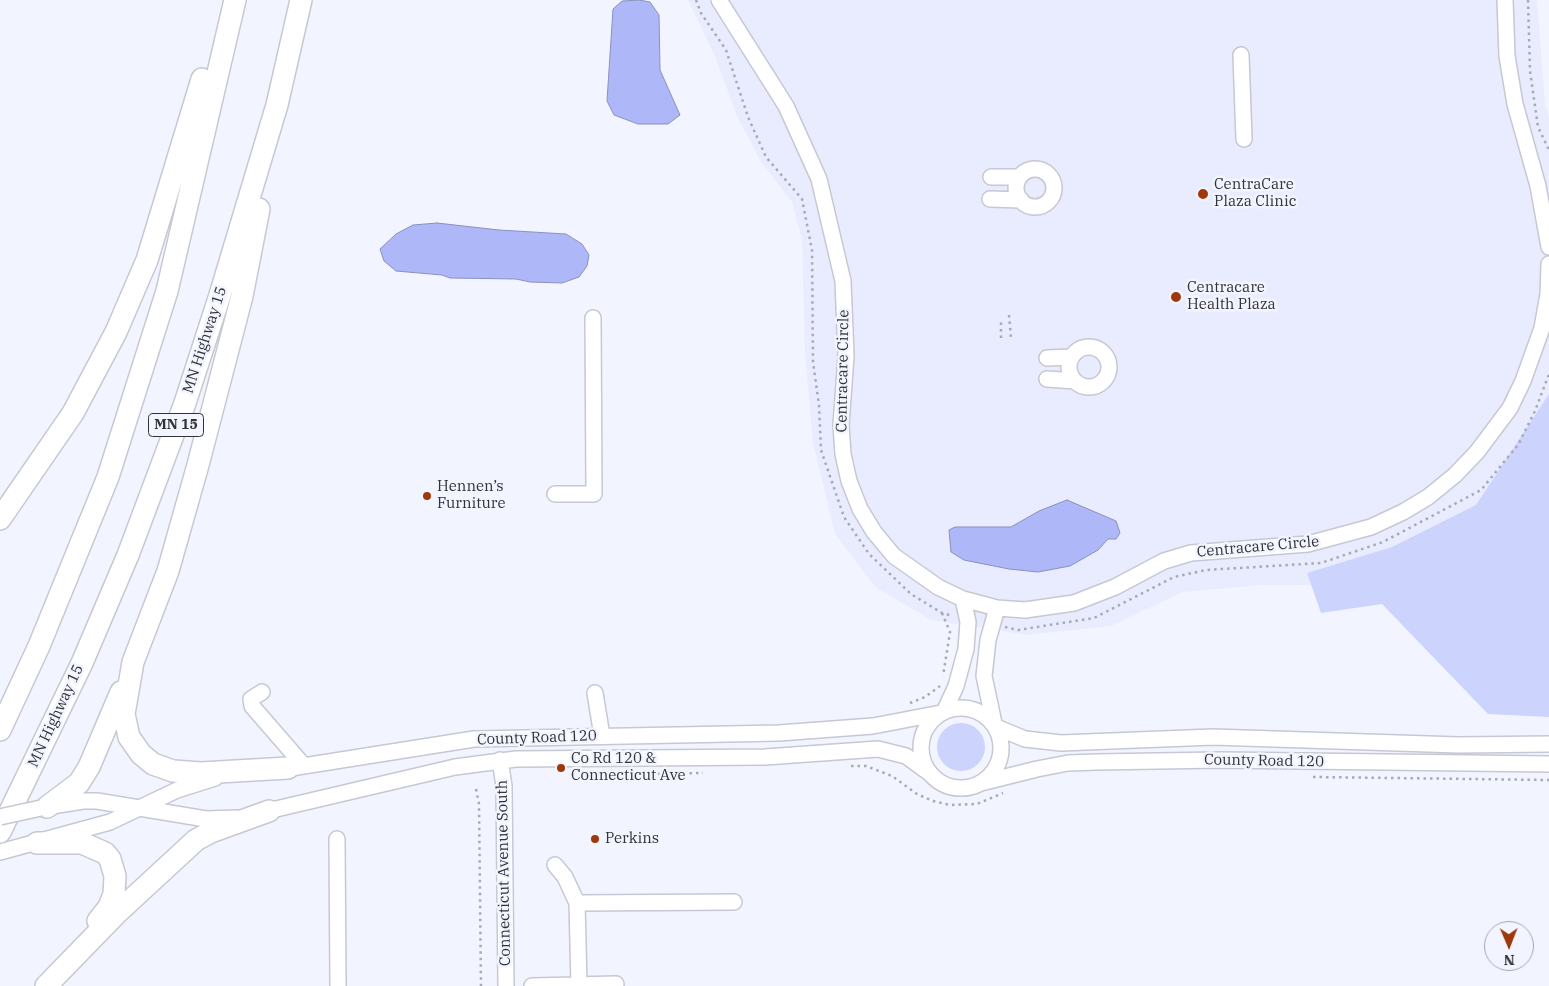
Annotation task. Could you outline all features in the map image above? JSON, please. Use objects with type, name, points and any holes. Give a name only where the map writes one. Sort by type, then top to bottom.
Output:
[{"type":"highway","points":[[0,519],[73,413],[99,368],[133,294],[147,260],[226,0]]},
{"type":"highway","name":"MN 15","points":[[0,730],[39,646],[108,477],[167,290],[235,0]]},
{"type":"highway","name":"MN Highway 15","points":[[0,832],[82,663],[128,555],[185,402],[220,296],[280,94],[301,0]]},
{"type":"highway","points":[[44,807],[79,783],[89,767],[135,658],[168,571],[242,296],[280,94]]},
{"type":"highway","points":[[135,658],[125,699],[126,726],[141,754],[153,764],[173,771],[201,773],[296,767]]},
{"type":"highway","points":[[46,986],[130,900],[196,840],[211,832],[269,811]]},
{"type":"highway","points":[[30,845],[82,843],[105,853],[113,866],[115,886],[109,907],[69,962]]},
{"type":"street","name":"Centracare Circle","points":[[720,0],[786,106],[819,179],[843,280],[846,356],[841,434],[849,481],[860,508],[874,532],[894,556],[938,587],[963,599],[997,608],[1026,610],[1074,603],[1115,587],[1164,562],[1191,553],[1308,544],[1337,538],[1371,527],[1428,497],[1455,475],[1477,452],[1510,408],[1523,381],[1542,328],[1548,294],[1549,264]]},
{"type":"street","points":[[1505,0],[1507,56],[1515,104],[1538,186],[1549,248]]},
{"type":"street","points":[[1241,55],[1244,139]]},
{"type":"street","points":[[990,199],[1020,200],[1032,206],[1038,206],[1049,201],[1054,189],[1051,177],[1041,170],[1029,170],[1019,177],[991,177]]},
{"type":"street","points":[[1019,177],[1016,189],[1020,200]]},
{"type":"street","points":[[555,494],[594,494],[593,318]]},
{"type":"street","points":[[1047,358],[1071,357],[1081,349],[1094,348],[1104,355],[1108,367],[1104,380],[1093,386],[1080,385],[1075,381],[1069,370],[1071,357]]},
{"type":"street","points":[[1047,379],[1075,381]]},
{"type":"street","points":[[943,712],[961,672],[968,633],[963,599]]},
{"type":"street","points":[[995,725],[986,715],[966,707],[943,712],[928,724],[921,745],[925,766],[932,775],[950,786],[966,788],[981,783],[994,772],[1001,756],[1002,745],[995,725],[984,676],[986,651],[997,608]]},
{"type":"street","points":[[262,692],[251,699],[252,706],[296,767]]},
{"type":"street","points":[[595,694],[602,736]]},
{"type":"street","name":"County Road 120","points":[[0,852],[110,822],[141,809],[177,790],[210,779],[474,739],[844,730],[943,712]]},
{"type":"street","name":"County Road 120","points":[[995,725],[1025,739],[1061,743],[1213,737],[1458,744],[1549,744]]},
{"type":"street","name":"County Road 120","points":[[0,817],[44,807],[90,801],[206,819],[225,819],[269,811],[455,768],[500,760],[764,757],[878,749],[906,756],[932,775]]},
{"type":"street","name":"Connecticut Avenue South","points":[[500,760],[504,786],[506,986]]},
{"type":"street","name":"County Road 120","points":[[981,783],[1044,768],[1097,762],[1220,760],[1549,764]]},
{"type":"street","points":[[337,839],[338,986]]},
{"type":"street","points":[[554,864],[565,877],[577,903],[579,985]]},
{"type":"street","points":[[577,903],[734,902]]},
{"type":"street","points":[[532,986],[616,984]]},
{"type":"path","points":[[696,0],[701,13],[726,50],[748,117],[766,157],[802,199],[812,250],[813,362],[819,405],[821,450],[844,517],[869,554],[910,594],[942,613],[967,619]]},
{"type":"path","points":[[1528,0],[1530,71],[1538,127],[1549,150]]},
{"type":"path","points":[[1009,316],[1010,338]]},
{"type":"path","points":[[1001,320],[1001,338]]},
{"type":"path","points":[[992,624],[1018,630],[1094,618],[1174,577],[1206,570],[1321,563],[1383,542],[1481,490],[1518,445],[1535,411],[1549,374]]},
{"type":"path","points":[[908,704],[925,698],[939,688],[942,683],[950,632],[942,613]]},
{"type":"path","points":[[476,789],[479,804],[481,986]]},
{"type":"shaded area","points":[[639,0],[650,2],[659,15],[660,70],[680,115],[668,124],[638,124],[614,115],[607,101],[613,9],[622,1]]},
{"type":"shaded area","name":"Centracare Health Plaza","points":[[688,0],[1537,0],[1545,104],[1549,118],[1549,414],[1484,518],[1323,585],[1262,585],[1183,592],[1111,626],[1027,635],[931,620],[875,587],[835,534],[813,443],[805,353],[802,240],[792,202],[760,160],[737,116],[715,56]]},
{"type":"shaded area","points":[[437,223],[499,230],[566,234],[582,244],[589,255],[587,266],[579,277],[562,283],[530,282],[516,279],[450,278],[442,275],[396,271],[384,261],[380,249],[396,234],[413,225]]},
{"type":"shaded area","points":[[1549,394],[1549,717],[1488,714],[1382,604],[1321,613],[1307,573],[1392,547],[1476,505]]},
{"type":"shaded area","points":[[1067,500],[1116,521],[1120,533],[1116,539],[1108,539],[1098,550],[1070,566],[1038,572],[1009,569],[964,560],[951,552],[949,530],[955,527],[1011,527],[1039,511]]},
{"type":"shaded area","points":[[956,723],[966,723],[978,730],[985,742],[985,752],[978,764],[966,771],[956,771],[948,767],[941,760],[937,752],[937,742],[941,734],[948,727]]},
{"type":"place","name":"CentraCare Plaza Clinic","points":[[1203,194]]},
{"type":"place","name":"Centracare Health Plaza","points":[[1176,297]]},
{"type":"place","name":"Hennen’s Furniture","points":[[427,496]]},
{"type":"place","name":"Co Rd 120 & Connecticut Ave","points":[[561,768]]},
{"type":"place","name":"Perkins","points":[[595,839]]}]
